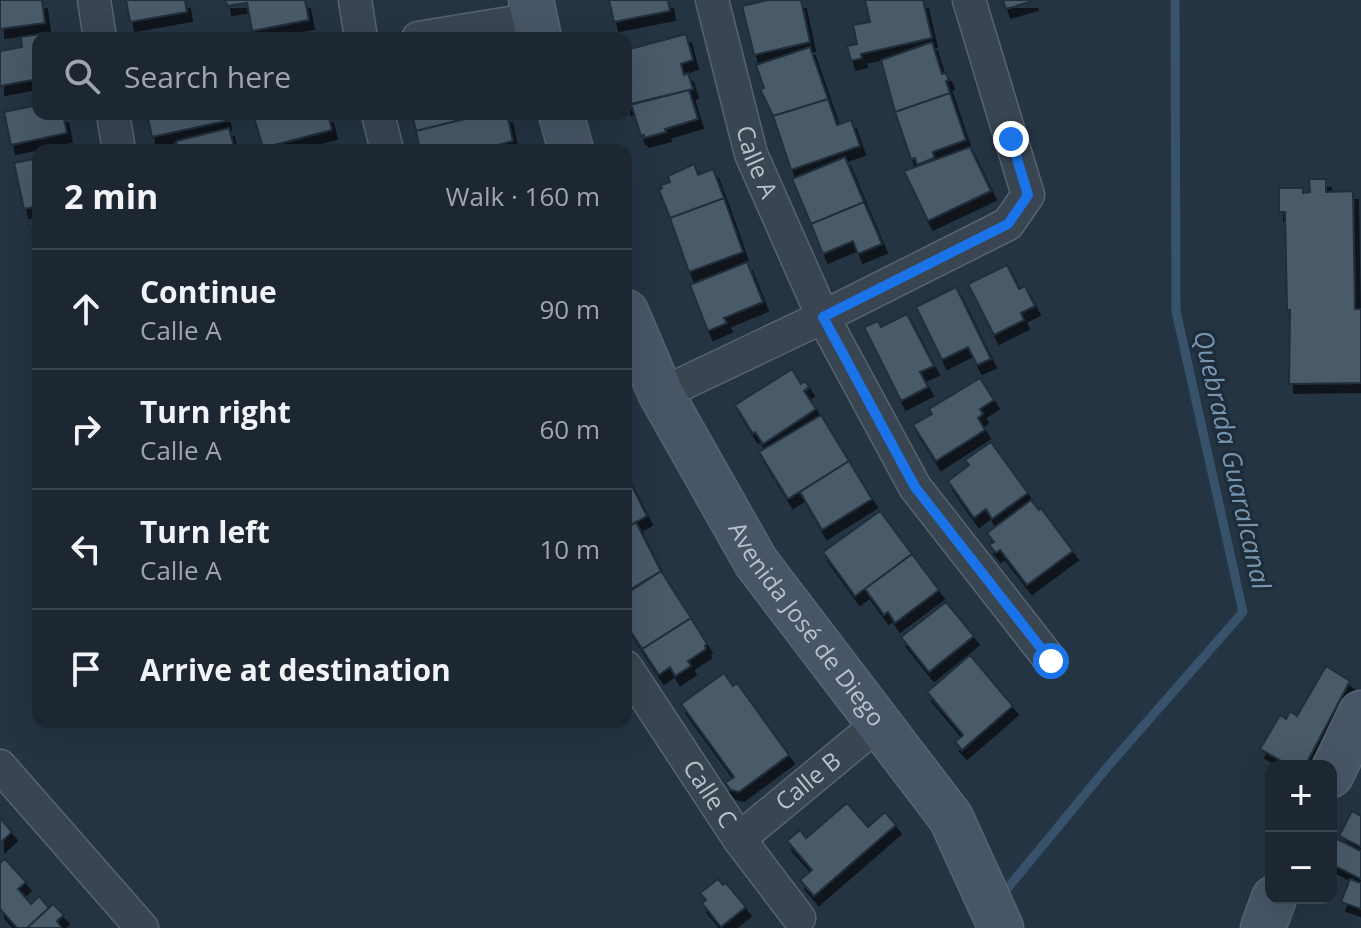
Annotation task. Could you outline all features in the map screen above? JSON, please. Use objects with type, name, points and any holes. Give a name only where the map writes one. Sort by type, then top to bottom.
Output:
[{"type":"street","points":[[94,0],[99,32]]},
{"type":"street","points":[[355,0],[360,32]]},
{"type":"street","name":"Calle A","points":[[712,0],[751,154],[823,317],[915,487],[1051,661]]},
{"type":"street","points":[[661,394],[1008,224],[1028,195],[969,0]]},
{"type":"street","points":[[455,32],[535,19]]},
{"type":"street","points":[[114,120],[118,144]]},
{"type":"street","points":[[380,120],[386,144]]},
{"type":"street","points":[[563,120],[569,144]]},
{"type":"street","name":"Avenida José de Diego","points":[[632,326],[661,394],[756,562],[951,818],[1001,928]]},
{"type":"street","name":"Calle C","points":[[632,676],[739,839],[799,918]]},
{"type":"street","points":[[1337,763],[1361,713]]},
{"type":"street","name":"Calle B","points":[[739,839],[878,724]]},
{"type":"street","points":[[0,766],[142,928]]},
{"type":"street","points":[[1263,928],[1272,904]]},
{"type":"building","points":[[0,0],[42,0],[45,23],[0,29]]},
{"type":"building","points":[[126,0],[185,0],[187,12],[130,22]]},
{"type":"building","points":[[226,0],[305,0],[309,20],[252,31],[247,3],[227,6]]},
{"type":"building","points":[[609,0],[668,0],[670,11],[614,22]]},
{"type":"building","points":[[768,0],[801,0],[810,42],[754,55],[742,6]]},
{"type":"building","points":[[865,0],[923,0],[932,38],[861,54],[862,58],[851,61],[847,46],[857,44],[853,25],[870,22]]},
{"type":"building","points":[[1003,0],[1033,0],[1033,1],[1006,9]]},
{"type":"building","points":[[686,34],[693,60],[681,64],[684,75],[688,73],[693,89],[632,104],[632,48]]},
{"type":"building","points":[[32,35],[32,80],[0,86],[0,51],[22,47],[21,37]]},
{"type":"building","points":[[932,42],[942,74],[946,73],[949,80],[946,81],[950,93],[895,112],[881,60]]},
{"type":"building","points":[[810,47],[828,99],[773,116],[760,89],[764,88],[756,65]]},
{"type":"building","points":[[689,90],[698,119],[644,138],[632,104]]},
{"type":"building","points":[[950,93],[966,140],[933,152],[934,158],[917,165],[915,158],[911,159],[895,112]]},
{"type":"building","points":[[828,99],[837,125],[851,120],[860,146],[791,170],[773,116]]},
{"type":"building","points":[[32,106],[32,120],[64,120],[67,133],[11,145],[4,112]]},
{"type":"building","points":[[148,120],[226,120],[226,121],[152,137]]},
{"type":"building","points":[[255,120],[330,120],[332,130],[278,144],[262,144]]},
{"type":"building","points":[[413,120],[460,120],[416,131]]},
{"type":"building","points":[[461,120],[508,120],[513,141],[502,144],[419,144],[416,131]]},
{"type":"building","points":[[229,128],[233,144],[177,144],[176,141]]},
{"type":"building","points":[[970,147],[991,191],[928,221],[904,171]]},
{"type":"building","points":[[845,157],[864,202],[811,224],[792,179]]},
{"type":"building","points":[[32,159],[32,207],[24,209],[14,163]]},
{"type":"building","points":[[694,164],[698,175],[713,169],[724,198],[670,218],[659,190],[661,185],[670,182],[668,176]]},
{"type":"building","points":[[1309,179],[1326,179],[1326,192],[1353,191],[1355,309],[1361,309],[1361,383],[1289,384],[1290,310],[1287,310],[1285,212],[1279,212],[1279,188],[1303,188],[1303,193],[1310,192]]},
{"type":"building","points":[[724,198],[743,252],[689,272],[670,218]]},
{"type":"building","points":[[864,202],[882,244],[858,254],[853,241],[823,254],[811,224]]},
{"type":"building","points":[[747,262],[763,302],[724,318],[727,323],[708,331],[690,285]]},
{"type":"building","points":[[1007,265],[1019,289],[1025,286],[1035,306],[1021,313],[1024,320],[994,335],[968,284]]},
{"type":"building","points":[[956,287],[991,359],[977,365],[968,347],[942,360],[916,307]]},
{"type":"building","points":[[907,314],[934,366],[920,372],[928,387],[901,401],[864,327],[878,321],[881,327]]},
{"type":"building","points":[[792,369],[801,384],[805,381],[809,387],[804,391],[816,409],[763,444],[735,405]]},
{"type":"building","points":[[980,378],[994,400],[980,409],[983,414],[978,418],[985,430],[936,461],[913,425],[932,414],[929,409]]},
{"type":"building","points":[[821,415],[849,461],[788,499],[759,452]]},
{"type":"building","points":[[991,442],[1028,493],[992,519],[986,509],[974,518],[948,481],[969,465],[965,460]]},
{"type":"building","points":[[849,461],[872,499],[822,530],[800,492]]},
{"type":"building","points":[[632,486],[647,516],[632,525]]},
{"type":"building","points":[[1031,500],[1039,510],[1041,508],[1073,551],[1027,585],[1000,550],[996,553],[989,545],[994,542],[987,533]]},
{"type":"building","points":[[880,511],[912,554],[855,596],[823,552]]},
{"type":"building","points":[[636,522],[661,571],[632,588],[632,524]]},
{"type":"building","points":[[912,554],[939,590],[895,623],[888,612],[884,615],[865,589]]},
{"type":"building","points":[[661,571],[691,618],[642,649],[632,633],[632,590]]},
{"type":"building","points":[[946,602],[974,636],[929,672],[901,637]]},
{"type":"building","points":[[691,618],[707,644],[706,649],[688,661],[691,666],[675,676],[670,667],[659,675],[642,649]]},
{"type":"building","points":[[970,655],[1013,706],[962,750],[955,742],[963,735],[927,692]]},
{"type":"building","points":[[1326,666],[1350,681],[1308,760],[1279,760],[1260,749],[1280,715],[1286,719],[1290,711],[1297,716]]},
{"type":"building","points":[[724,673],[733,686],[737,683],[789,755],[739,792],[731,790],[725,783],[734,777],[681,704]]},
{"type":"building","points":[[847,803],[868,827],[885,812],[896,825],[814,896],[800,880],[812,870],[787,841],[800,830],[806,838]]},
{"type":"building","points":[[1352,811],[1361,816],[1361,847],[1339,836]]},
{"type":"building","points":[[0,818],[12,832],[0,843]]},
{"type":"building","points":[[1337,839],[1361,851],[1361,879],[1337,867]]},
{"type":"building","points":[[5,859],[26,882],[18,889],[31,904],[39,896],[49,908],[27,928],[17,928],[0,909],[0,863]]},
{"type":"building","points":[[718,879],[723,885],[726,883],[746,907],[721,927],[702,903],[706,900],[700,893]]},
{"type":"building","points":[[1350,879],[1361,883],[1361,909],[1341,902]]},
{"type":"building","points":[[53,904],[64,915],[57,921],[62,928],[27,928]]},
{"type":"waterway","name":"Quebrada Guaralcanal","points":[[1001,896],[1110,764],[1243,612],[1176,311],[1175,0]]},
{"type":"route","points":[[1011,139],[1028,195],[1008,224],[823,317],[915,487],[1051,661]]}]
